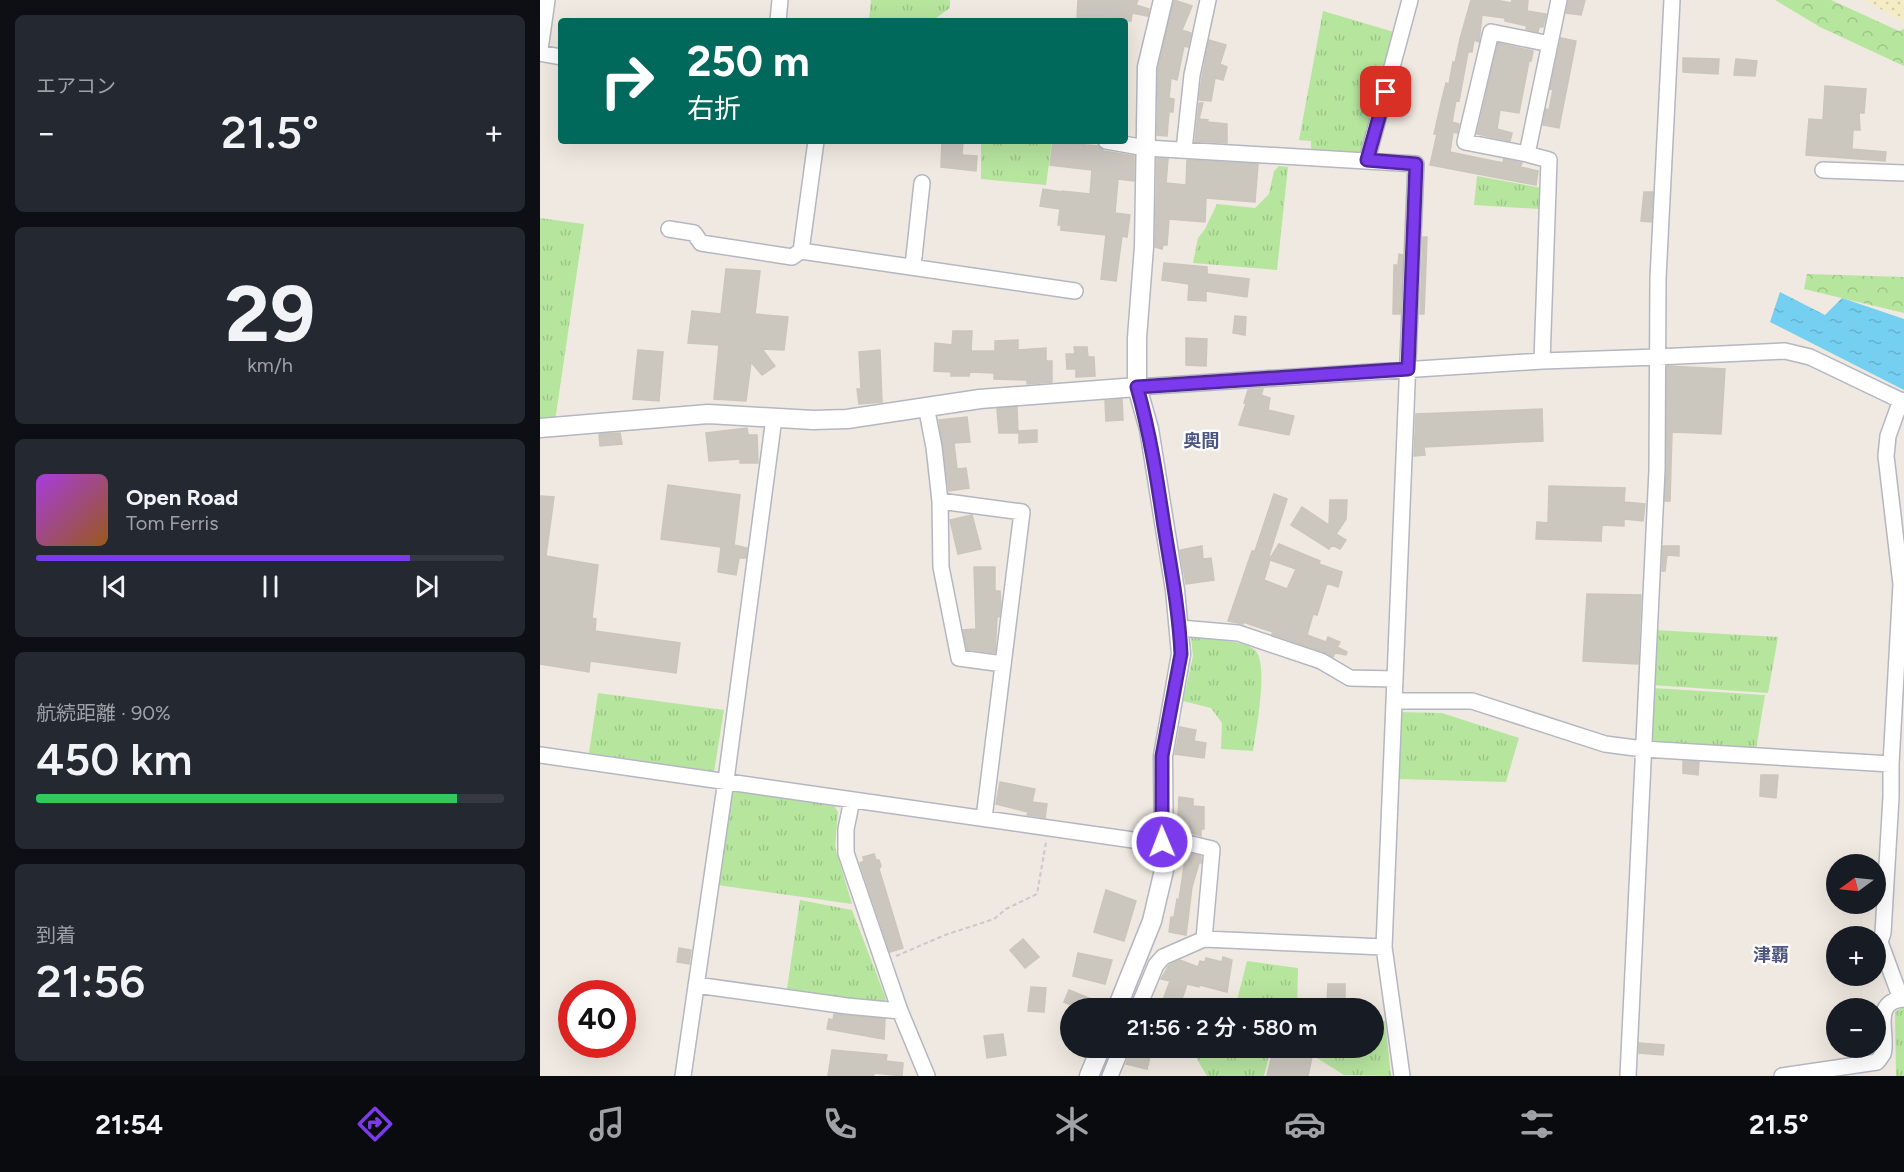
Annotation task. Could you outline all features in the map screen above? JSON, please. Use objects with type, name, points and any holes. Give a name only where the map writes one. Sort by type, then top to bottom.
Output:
[{"type":"street","points":[[546,0],[540,52],[558,56]]},
{"type":"street","points":[[778,18],[780,0]]},
{"type":"street","points":[[1121,998],[1152,921],[1164,870],[1162,756],[1181,654],[1180,628],[1149,429],[1137,387],[1137,338],[1144,247],[1147,67],[1162,0]]},
{"type":"street","points":[[1184,150],[1192,75],[1208,0]]},
{"type":"street","points":[[1367,160],[1410,0]]},
{"type":"street","points":[[1527,154],[1559,0]]},
{"type":"street","points":[[1628,1076],[1657,470],[1659,267],[1672,0]]},
{"type":"street","points":[[1542,361],[1549,160],[1465,142],[1491,32],[1550,44]]},
{"type":"street","points":[[801,251],[816,144]]},
{"type":"street","points":[[1123,144],[1146,148],[1416,164],[1384,947],[1402,1076]]},
{"type":"street","points":[[1823,170],[1904,173]]},
{"type":"street","points":[[913,266],[922,183]]},
{"type":"street","points":[[669,228],[694,233],[701,243],[792,257],[801,251],[1075,291]]},
{"type":"street","points":[[540,428],[708,414],[813,420],[847,419],[980,399],[1137,387],[1542,361],[1776,351],[1795,352],[1810,357],[1903,401],[1888,436],[1886,456],[1900,584],[1891,764],[1898,797],[1883,933],[1880,942],[1902,999],[1887,1009],[1882,1016],[1883,1055],[1878,1062],[1782,1076]]},
{"type":"street","points":[[926,406],[934,447],[940,501],[940,567],[959,658],[1002,664]]},
{"type":"street","points":[[683,1076],[726,780],[774,418]]},
{"type":"street","points":[[940,501],[1022,512],[984,818]]},
{"type":"street","points":[[1180,628],[1238,633],[1321,661],[1350,678],[1395,679]]},
{"type":"street","points":[[1394,701],[1472,701],[1605,744],[1643,749],[1891,764]]},
{"type":"street","points":[[540,754],[1140,841],[1183,842],[1212,849],[1204,939]]},
{"type":"street","points":[[852,800],[846,829],[846,853],[900,1011],[927,1076]]},
{"type":"street","points":[[1142,998],[1156,965],[1163,957],[1204,939],[1384,947]]},
{"type":"street","points":[[696,985],[900,1011]]},
{"type":"street","points":[[1089,1076],[1096,1058]]},
{"type":"street","points":[[1110,1076],[1117,1058]]},
{"type":"path","points":[[883,961],[945,935],[994,919],[1006,909],[1037,894],[1049,827]]},
{"type":"green space","points":[[871,0],[950,0],[950,8],[936,18],[869,18]]},
{"type":"green space","points":[[1775,0],[1831,0],[1899,31],[1904,29],[1904,66],[1820,27]]},
{"type":"green space","points":[[1323,11],[1394,32],[1360,154],[1311,152],[1311,141],[1299,140]]},
{"type":"green space","points":[[981,144],[1052,144],[1046,185],[981,179]]},
{"type":"green space","points":[[1279,166],[1288,167],[1277,270],[1193,263],[1198,238],[1217,204],[1255,208],[1269,194],[1274,171]]},
{"type":"green space","points":[[1477,176],[1542,188],[1540,209],[1474,205]]},
{"type":"green space","points":[[540,218],[584,224],[555,421],[540,421]]},
{"type":"green space","points":[[1807,274],[1904,277],[1904,313],[1804,289]]},
{"type":"green space","points":[[1654,630],[1778,637],[1768,693],[1652,685]]},
{"type":"green space","points":[[1191,637],[1242,644],[1255,650],[1259,657],[1261,682],[1259,714],[1253,751],[1221,749],[1222,723],[1211,708],[1183,701],[1193,656]]},
{"type":"green space","points":[[1653,688],[1765,695],[1756,749],[1652,744],[1649,739]]},
{"type":"green space","points":[[598,693],[724,710],[714,772],[589,753]]},
{"type":"green space","points":[[1399,712],[1442,713],[1519,738],[1506,782],[1398,779]]},
{"type":"green space","points":[[733,790],[834,806],[838,812],[835,847],[852,904],[717,885],[729,794]]},
{"type":"green space","points":[[800,900],[852,910],[886,999],[882,1003],[787,989]]},
{"type":"green space","points":[[1247,961],[1298,968],[1297,998],[1238,998]]},
{"type":"green space","points":[[1904,1006],[1904,1076],[1896,1076],[1895,1012]]},
{"type":"green space","points":[[1385,1021],[1391,1076],[1344,1075],[1317,1058],[1384,1058]]},
{"type":"green space","points":[[1196,1058],[1268,1058],[1264,1076],[1207,1076]]},
{"type":"sand","points":[[1864,0],[1904,0],[1904,20],[1902,21]]},
{"type":"water","points":[[1780,292],[1825,315],[1842,298],[1904,319],[1904,390],[1770,322]]},
{"type":"building","points":[[1078,0],[1138,0],[1136,5],[1149,9],[1148,16],[1132,13],[1131,21],[1128,21],[1128,18],[1077,18]]},
{"type":"building","points":[[1174,0],[1192,6],[1182,30],[1191,33],[1188,47],[1184,46],[1177,80],[1171,78],[1169,98],[1174,99],[1173,112],[1169,112],[1167,136],[1157,135],[1158,68]]},
{"type":"building","points":[[1471,0],[1496,0],[1511,3],[1512,0],[1528,0],[1527,11],[1546,14],[1543,27],[1539,27],[1538,32],[1526,29],[1527,26],[1505,21],[1505,18],[1482,15],[1479,42],[1474,40],[1472,52],[1468,52],[1459,101],[1456,100],[1452,122],[1459,124],[1457,133],[1453,132],[1450,152],[1503,163],[1504,159],[1522,163],[1520,167],[1538,171],[1536,185],[1430,165],[1442,99],[1446,83],[1449,84]]},
{"type":"building","points":[[1569,0],[1585,0],[1581,15],[1566,13]]},
{"type":"building","points":[[1561,38],[1576,41],[1559,128],[1543,125],[1546,109],[1549,110],[1553,90],[1550,89]]},
{"type":"building","points":[[1209,40],[1226,45],[1220,64],[1227,67],[1223,80],[1215,78],[1211,101],[1199,100]]},
{"type":"building","points":[[1498,43],[1533,51],[1519,113],[1500,110],[1497,129],[1512,133],[1510,141],[1477,134]]},
{"type":"building","points":[[1683,58],[1719,59],[1718,74],[1683,72]]},
{"type":"building","points":[[1736,59],[1757,61],[1755,76],[1734,75]]},
{"type":"building","points":[[1825,86],[1866,89],[1864,113],[1859,113],[1860,130],[1853,130],[1852,149],[1886,152],[1885,161],[1806,155],[1809,119],[1823,120]]},
{"type":"building","points":[[1199,103],[1203,103],[1199,119],[1227,124],[1227,143],[1195,141]]},
{"type":"building","points":[[942,144],[963,144],[962,155],[977,156],[976,171],[941,167]]},
{"type":"building","points":[[1053,144],[1098,146],[1104,151],[1134,156],[1134,181],[1118,179],[1115,213],[1130,215],[1127,237],[1122,236],[1116,281],[1101,279],[1106,235],[1061,230],[1061,225],[1058,225],[1060,209],[1040,206],[1043,189],[1090,194],[1092,170],[1050,165]]},
{"type":"building","points":[[1157,158],[1168,159],[1166,183],[1186,185],[1187,160],[1258,164],[1255,202],[1206,198],[1205,222],[1169,219],[1167,245],[1163,245],[1162,249],[1155,247]]},
{"type":"building","points":[[1644,192],[1653,192],[1651,222],[1641,221]]},
{"type":"building","points":[[1423,237],[1427,237],[1424,314],[1420,314]]},
{"type":"building","points":[[1399,254],[1403,255],[1400,314],[1393,314],[1394,265],[1398,265]]},
{"type":"building","points":[[1164,263],[1207,267],[1207,274],[1249,279],[1247,297],[1206,291],[1206,301],[1188,300],[1189,284],[1162,280]]},
{"type":"building","points":[[726,269],[760,271],[755,314],[788,317],[784,350],[762,349],[775,366],[762,375],[751,362],[746,401],[714,399],[719,345],[688,343],[692,311],[721,314]]},
{"type":"building","points":[[1235,316],[1246,317],[1245,335],[1233,333]]},
{"type":"building","points":[[953,331],[972,331],[971,351],[995,351],[995,341],[1018,340],[1018,350],[1046,348],[1046,361],[1052,361],[1052,382],[1027,384],[1027,380],[994,379],[994,373],[970,372],[969,376],[951,376],[951,372],[934,371],[935,343],[952,345]]},
{"type":"building","points":[[1186,338],[1207,339],[1206,366],[1186,365]]},
{"type":"building","points":[[1074,347],[1087,347],[1088,357],[1094,357],[1095,376],[1076,377],[1076,369],[1067,369],[1066,354],[1075,354]]},
{"type":"building","points":[[638,350],[663,352],[659,401],[633,399]]},
{"type":"building","points":[[880,350],[882,402],[859,404],[857,389],[861,389],[859,352]]},
{"type":"building","points":[[1667,366],[1725,369],[1721,434],[1672,432],[1670,501],[1665,501]]},
{"type":"building","points":[[1263,389],[1261,395],[1270,398],[1268,410],[1294,416],[1289,435],[1239,425],[1248,390]]},
{"type":"building","points":[[1122,399],[1123,420],[1106,421],[1105,401]]},
{"type":"building","points":[[1017,407],[1018,433],[999,433],[997,409]]},
{"type":"building","points":[[1542,409],[1543,441],[1424,447],[1425,455],[1414,456],[1416,414]]},
{"type":"building","points":[[967,417],[970,442],[954,443],[957,469],[966,468],[969,488],[949,491],[939,420]]},
{"type":"building","points":[[747,428],[748,435],[757,435],[758,463],[740,463],[740,459],[709,461],[706,433]]},
{"type":"building","points":[[1037,430],[1037,442],[1019,443],[1019,431]]},
{"type":"building","points":[[620,433],[622,444],[600,446],[599,434]]},
{"type":"building","points":[[668,485],[740,495],[734,545],[747,548],[746,558],[739,558],[736,575],[718,572],[721,547],[661,539]]},
{"type":"building","points":[[1549,486],[1625,488],[1624,502],[1645,504],[1643,521],[1624,519],[1624,526],[1602,525],[1601,541],[1536,539],[1537,522],[1548,523]]},
{"type":"building","points":[[1274,494],[1287,499],[1269,556],[1271,557],[1279,544],[1320,561],[1319,564],[1342,572],[1338,587],[1327,583],[1317,615],[1313,614],[1307,635],[1326,642],[1328,637],[1340,642],[1337,647],[1347,652],[1346,655],[1335,653],[1333,657],[1272,634],[1273,632],[1243,622],[1243,624],[1228,621],[1252,551],[1255,551]],"holes":[[[1270,560],[1296,569],[1287,589],[1264,580]]]},
{"type":"building","points":[[540,496],[554,497],[546,556],[598,565],[592,618],[596,619],[595,631],[680,643],[676,673],[590,661],[589,672],[540,664]]},
{"type":"building","points":[[1330,500],[1347,500],[1346,519],[1336,534],[1346,540],[1340,549],[1332,545],[1329,549],[1291,525],[1302,507],[1329,525]]},
{"type":"building","points":[[972,515],[981,549],[958,554],[950,520]]},
{"type":"building","points":[[1202,546],[1203,559],[1211,558],[1214,580],[1186,584],[1180,550]]},
{"type":"building","points":[[1663,546],[1679,546],[1679,556],[1667,555],[1665,571],[1662,571]]},
{"type":"building","points":[[974,567],[995,567],[995,591],[1000,591],[1001,606],[999,617],[997,617],[995,653],[967,649],[963,630],[976,629]]},
{"type":"building","points":[[1587,594],[1641,595],[1638,664],[1583,661]]},
{"type":"building","points":[[1180,727],[1196,730],[1194,741],[1206,743],[1204,758],[1175,754]]},
{"type":"building","points":[[1683,761],[1699,762],[1698,775],[1683,773]]},
{"type":"building","points":[[1761,775],[1778,775],[1776,798],[1760,796]]},
{"type":"building","points":[[1000,782],[1035,789],[1032,802],[1047,804],[1045,818],[1027,815],[1028,812],[996,804]]},
{"type":"building","points":[[1179,797],[1193,799],[1193,806],[1204,807],[1204,829],[1201,829],[1201,836],[1182,830],[1182,819],[1178,819]]},
{"type":"building","points":[[1186,853],[1201,856],[1201,863],[1199,863],[1192,887],[1186,935],[1169,932],[1171,917],[1174,917],[1177,899],[1179,900]]},
{"type":"building","points":[[874,854],[881,866],[879,869],[903,948],[890,952],[860,863],[864,861],[863,857]]},
{"type":"building","points":[[1106,890],[1136,901],[1124,941],[1094,932]]},
{"type":"building","points":[[1023,939],[1039,957],[1025,968],[1010,950]]},
{"type":"building","points":[[679,948],[691,950],[689,964],[677,962]]},
{"type":"building","points":[[1078,953],[1112,960],[1105,984],[1073,976]]},
{"type":"building","points":[[1223,957],[1232,960],[1227,992],[1187,984],[1182,998],[1164,998],[1170,981],[1161,979],[1169,965],[1180,960],[1198,967],[1200,961],[1205,962],[1206,958],[1222,962]]},
{"type":"building","points":[[1328,984],[1345,984],[1345,998],[1327,998]]},
{"type":"building","points":[[1031,987],[1046,988],[1044,1012],[1028,1011]]},
{"type":"building","points":[[1069,990],[1089,998],[1066,998]]},
{"type":"building","points":[[834,1014],[885,1019],[884,1039],[827,1029],[829,1019],[833,1020]]},
{"type":"building","points":[[1003,1034],[1006,1055],[987,1058],[984,1036]]},
{"type":"building","points":[[1639,1043],[1664,1045],[1663,1055],[1639,1053]]},
{"type":"building","points":[[832,1050],[887,1055],[886,1061],[903,1063],[902,1076],[876,1073],[873,1076],[828,1076]]},
{"type":"building","points":[[1128,1058],[1150,1058],[1147,1069],[1126,1064]]},
{"type":"building","points":[[1271,1058],[1312,1058],[1308,1076],[1267,1076]]},
{"type":"district","name":"奥間","points":[[1201,441]]},
{"type":"district","name":"津覇","points":[[1771,955]]},
{"type":"route","points":[[1162,842],[1162,756],[1181,654],[1180,628],[1149,429],[1137,387],[1408,369],[1416,164],[1367,160],[1386,92]]}]
